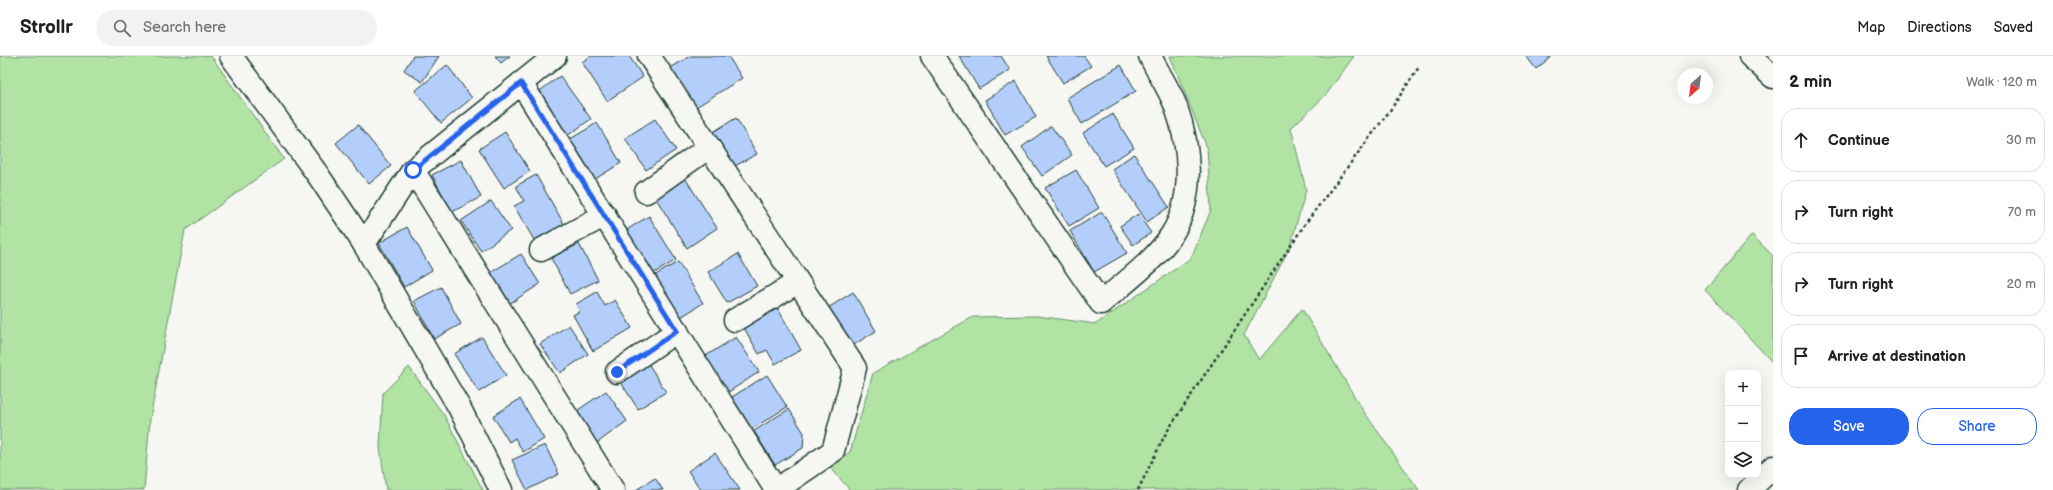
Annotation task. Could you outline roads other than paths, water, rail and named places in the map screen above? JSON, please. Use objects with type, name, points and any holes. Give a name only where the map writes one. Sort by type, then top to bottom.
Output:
[{"type":"street","points":[[231,56],[318,175],[364,244],[459,407],[501,490]]},
{"type":"street","points":[[364,244],[413,170],[554,56]]},
{"type":"street","points":[[521,83],[776,490],[833,451],[855,368],[649,56]]},
{"type":"street","points":[[932,56],[1101,303],[1156,255],[1172,233],[1184,208],[1188,157],[1176,107],[1150,56]]},
{"type":"street","points":[[1750,56],[1773,77]]},
{"type":"street","points":[[646,192],[709,147]]},
{"type":"street","points":[[413,170],[613,490]]},
{"type":"street","points":[[541,250],[605,215]]},
{"type":"street","points":[[735,320],[798,282]]},
{"type":"street","points":[[617,372],[677,331]]},
{"type":"street","points":[[1749,490],[1773,468]]}]
